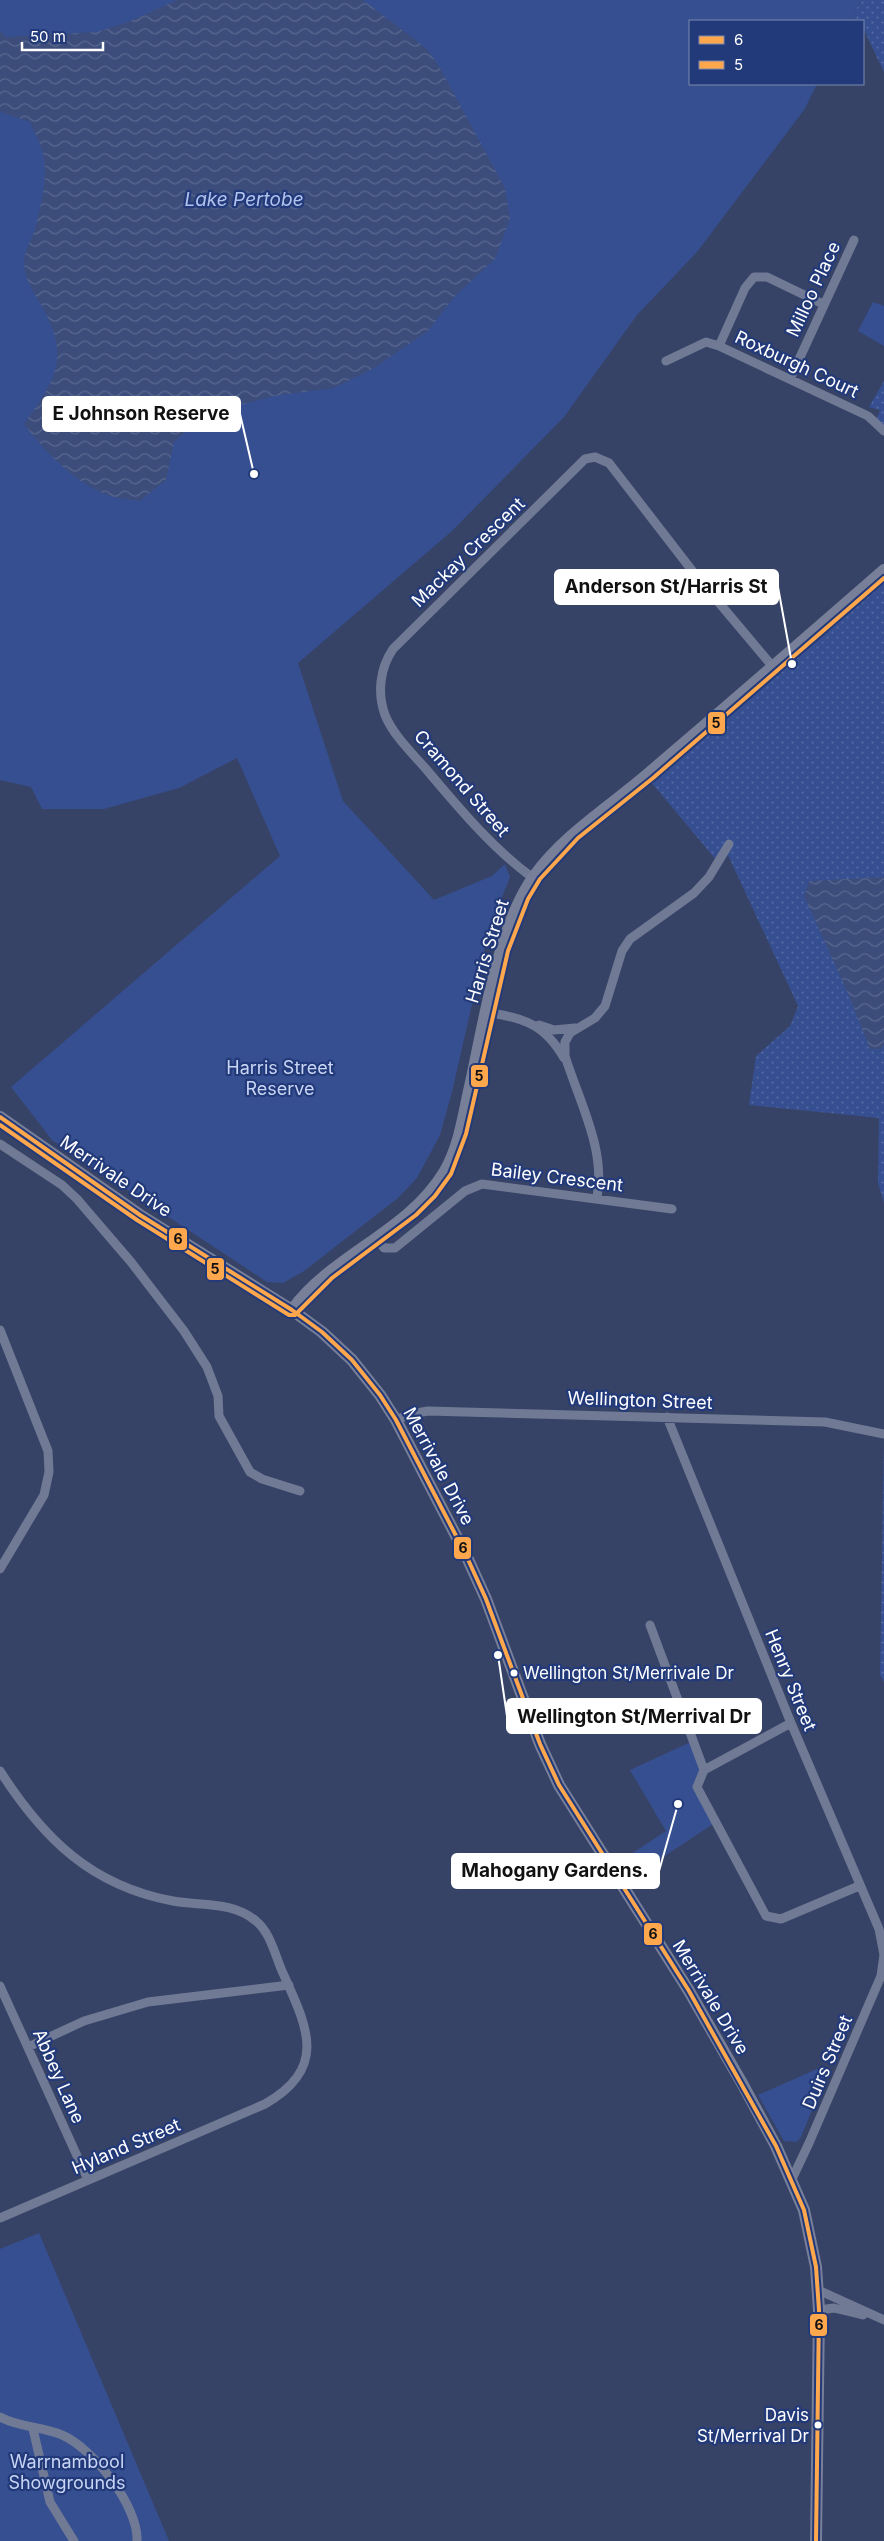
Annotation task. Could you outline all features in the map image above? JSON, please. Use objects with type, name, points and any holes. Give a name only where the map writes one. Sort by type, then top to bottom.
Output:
[{"type":"street","name":"Milloo Place","points":[[790,379],[854,240]]},
{"type":"street","points":[[666,361],[706,342],[719,346],[745,288],[754,277],[767,277],[823,304]]},
{"type":"street","name":"Roxburgh Court","points":[[719,346],[868,416],[884,431]]},
{"type":"street","name":"Mackay Crescent","points":[[381,699],[382,673],[386,660],[393,649],[585,460],[595,457],[609,463],[694,573],[773,667]]},
{"type":"street","name":"Harris Street","points":[[292,1310],[325,1275],[376,1238],[428,1193],[445,1171],[458,1141],[487,1012],[508,930],[523,894],[533,878],[566,840],[773,667],[884,570]]},
{"type":"street","name":"Cramond Street","points":[[381,699],[391,725],[408,748],[495,847],[533,878]]},
{"type":"street","points":[[597,1197],[600,1176],[596,1152],[568,1066],[564,1050],[565,1042],[570,1032],[595,1018],[605,1006],[622,952],[630,939],[694,893],[709,877],[729,844]]},
{"type":"street","points":[[487,1012],[522,1019],[554,1030],[579,1027]]},
{"type":"street","points":[[522,1019],[540,1028],[554,1042],[568,1066]]},
{"type":"street","name":"Merrivale Drive","points":[[0,1117],[140,1215],[292,1310],[322,1332],[352,1360],[380,1395],[396,1420],[466,1555],[486,1599],[540,1744],[559,1784],[689,1991],[748,2094],[792,2179],[811,2235],[818,2290],[816,2541]]},
{"type":"street","points":[[0,1144],[62,1185],[77,1199],[126,1256],[184,1331],[207,1368],[218,1396],[219,1416],[250,1472],[262,1479],[300,1491]]},
{"type":"street","name":"Bailey Crescent","points":[[376,1238],[384,1248],[395,1248],[465,1191],[478,1185],[597,1197],[672,1209]]},
{"type":"street","points":[[0,1330],[46,1444],[49,1472],[44,1495],[0,1569]]},
{"type":"street","points":[[0,1356],[10,1352]]},
{"type":"street","name":"Wellington Street","points":[[396,1420],[411,1414],[428,1411],[666,1417],[825,1422],[884,1434]]},
{"type":"street","name":"Henry Street","points":[[666,1417],[791,1723],[879,1929],[884,1955]]},
{"type":"street","points":[[650,1625],[704,1770]]},
{"type":"street","points":[[628,1725],[680,1704]]},
{"type":"street","points":[[791,1723],[704,1770],[697,1787],[766,1916],[780,1920],[859,1886]]},
{"type":"street","name":"Hyland Street","points":[[0,1771],[22,1806],[44,1832],[90,1870],[125,1887],[151,1896],[174,1902],[214,1905],[240,1911],[256,1921],[272,1946],[300,2010],[308,2052],[300,2072],[276,2097],[265,2104],[0,2218]]},
{"type":"street","name":"Duirs Street","points":[[792,2179],[881,1976],[884,1955]]},
{"type":"street","points":[[28,2047],[84,2021],[148,2002],[289,1985]]},
{"type":"street","name":"Abbey Lane","points":[[0,1986],[88,2180]]},
{"type":"street","points":[[818,2290],[883,2320]]},
{"type":"street","points":[[819,2310],[834,2308],[883,2320]]},
{"type":"street","points":[[0,2417],[13,2424],[62,2435],[95,2458],[129,2507],[137,2541]]},
{"type":"street","points":[[33,2429],[50,2502],[74,2541]]},
{"type":"green space","name":"Harris Street Reserve","points":[[0,0],[861,0],[851,20],[689,20],[689,85],[816,85],[804,110],[697,252],[637,315],[564,417],[452,531],[298,663],[343,801],[434,900],[492,876],[505,864],[510,877],[489,930],[452,1092],[440,1135],[417,1178],[398,1198],[304,1271],[283,1283],[267,1282],[52,1140],[11,1087],[280,856],[237,758],[179,788],[104,809],[42,809],[31,787],[0,780]]},
{"type":"green space","points":[[861,0],[884,0],[884,72],[864,30],[864,20],[851,20]]},
{"type":"green space","points":[[873,302],[884,306],[884,346],[858,331]]},
{"type":"green space","points":[[884,381],[884,431],[876,422],[880,410],[869,407]]},
{"type":"green space","points":[[884,579],[884,1203],[878,1183],[879,1118],[749,1105],[756,1056],[790,1026],[798,1006],[728,855],[717,861],[646,776]]},
{"type":"green space","points":[[884,1442],[884,1682],[880,1675]]},
{"type":"green space","points":[[693,1741],[704,1770],[697,1787],[716,1822],[621,1885],[610,1868],[666,1831],[630,1770]]},
{"type":"green space","points":[[817,2069],[829,2069],[801,2137],[797,2142],[784,2141],[758,2095]]},
{"type":"green space","name":"Warrnambool Showgrounds","points":[[39,2233],[169,2541],[0,2541],[0,2249]]},
{"type":"water","name":"Lake Pertobe","points":[[177,0],[363,0],[426,48],[439,66],[505,188],[510,219],[495,259],[454,297],[428,331],[374,368],[334,388],[274,396],[207,414],[174,442],[166,480],[140,501],[109,496],[82,481],[50,455],[24,424],[50,383],[57,357],[52,328],[31,287],[24,268],[25,253],[35,229],[43,192],[45,173],[43,154],[30,122],[0,112],[0,31],[6,37],[97,32],[128,22]]},
{"type":"water","points":[[884,877],[884,1044],[882,1049],[870,1049],[849,996],[804,896],[809,881]]},
{"type":"transit line","name":"5","points":[[0,1125],[137,1220],[289,1315],[295,1315],[332,1278],[416,1215],[435,1196],[451,1174],[466,1134],[508,951],[528,899],[540,879],[578,838],[653,778],[884,578]]},
{"type":"transit line","name":"6","points":[[0,1117],[140,1215],[292,1310],[322,1332],[352,1360],[380,1395],[396,1420],[466,1555],[486,1599],[540,1744],[559,1785],[689,1991],[776,2146],[804,2210],[816,2267],[819,2310],[816,2541]]},
{"type":"place","name":"E Johnson Reserve","points":[[254,474]]},
{"type":"place","name":"Anderson St/Harris St","points":[[792,664]]},
{"type":"place","name":"Wellington St/Merrival Dr","points":[[498,1655]]},
{"type":"place","name":"Wellington St/Merrivale Dr","points":[[514,1673]]},
{"type":"place","name":"Mahogany Gardens.","points":[[678,1804]]},
{"type":"place","name":"Davis St/Merrival Dr","points":[[818,2425]]}]
